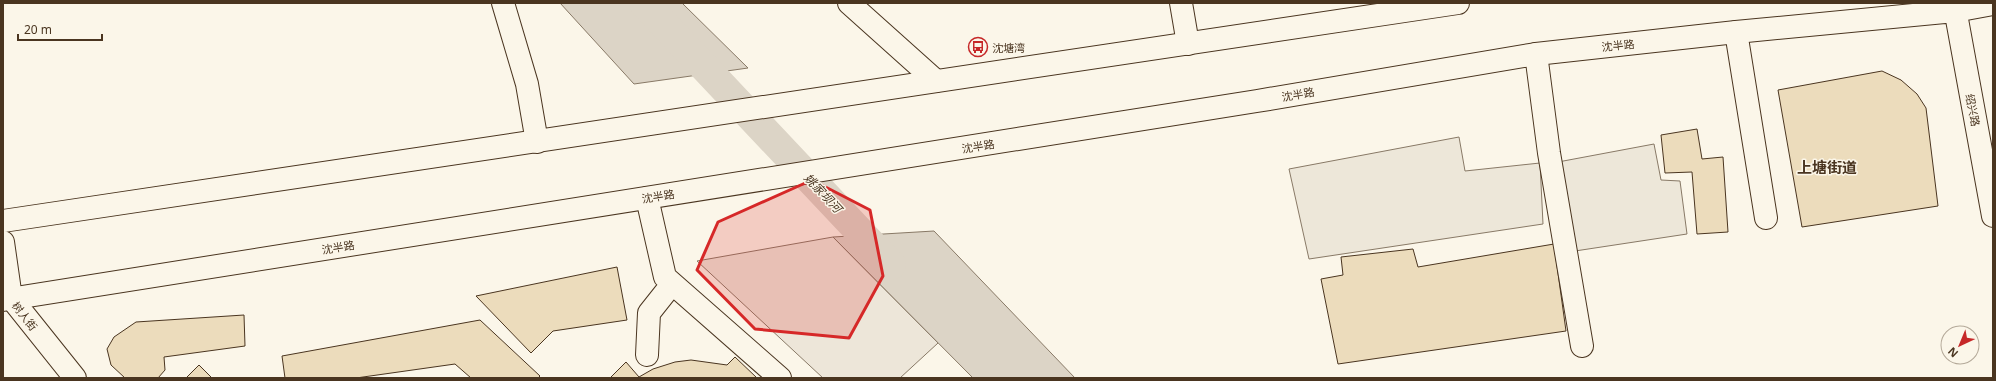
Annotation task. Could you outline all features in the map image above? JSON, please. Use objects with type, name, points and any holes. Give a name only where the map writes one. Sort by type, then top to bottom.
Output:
[{"type":"main road","points":[[503,3],[527,84],[537,142]]},
{"type":"main road","points":[[849,3],[936,81]]},
{"type":"main road","points":[[1181,3],[1188,44]]},
{"type":"main road","points":[[3,222],[1458,3]]},
{"type":"main road","name":"沈半路","points":[[7,299],[1250,102],[1536,54],[1954,7],[1993,4]]},
{"type":"main road","name":"绍兴路","points":[[1954,7],[1993,216]]},
{"type":"main road","points":[[1736,32],[1766,218]]},
{"type":"main road","points":[[1536,54],[1549,152],[1582,346]]},
{"type":"main road","points":[[647,198],[665,277],[780,378]]},
{"type":"main road","name":"树人街","points":[[3,242],[7,299],[75,378]]},
{"type":"main road","points":[[647,355],[649,313],[672,284]]},
{"type":"highlighted area","points":[[812,180],[870,210],[883,276],[849,338],[755,329],[697,270],[718,222]]},
{"type":"shaded area","points":[[560,3],[682,3],[748,68],[634,84]]},
{"type":"shaded area","points":[[1459,137],[1465,171],[1540,163],[1543,224],[1309,259],[1289,169]]},
{"type":"shaded area","points":[[1654,144],[1661,180],[1680,181],[1687,234],[1575,251],[1558,162]]},
{"type":"shaded area","points":[[934,231],[1075,378],[973,378],[833,237]]},
{"type":"shaded area","points":[[833,237],[938,343],[900,378],[823,378],[697,261]]},
{"type":"building","points":[[1882,71],[1901,80],[1917,94],[1926,108],[1938,206],[1802,227],[1778,90]]},
{"type":"building","points":[[1697,129],[1702,159],[1723,157],[1728,232],[1697,234],[1692,172],[1665,173],[1661,135]]},
{"type":"building","points":[[1554,244],[1566,331],[1338,364],[1321,279],[1343,275],[1341,257],[1413,249],[1418,267]]},
{"type":"building","points":[[617,267],[627,320],[553,331],[531,353],[476,296]]},
{"type":"building","points":[[244,315],[245,346],[164,357],[165,370],[158,378],[125,378],[111,365],[107,349],[114,337],[136,322]]},
{"type":"building","points":[[480,320],[540,376],[538,378],[471,378],[455,364],[356,378],[285,378],[282,356]]},
{"type":"building","points":[[735,357],[757,378],[610,378],[626,362],[639,377],[653,369],[675,362],[691,360],[727,365]]},
{"type":"building","points":[[199,365],[212,378],[186,378]]},
{"type":"waterway","name":"姚家坝河","points":[[644,3],[891,265]]},
{"type":"place","name":"沈塘湾","points":[[978,47]]},
{"type":"district","name":"上塘街道","points":[[1827,167]]}]
